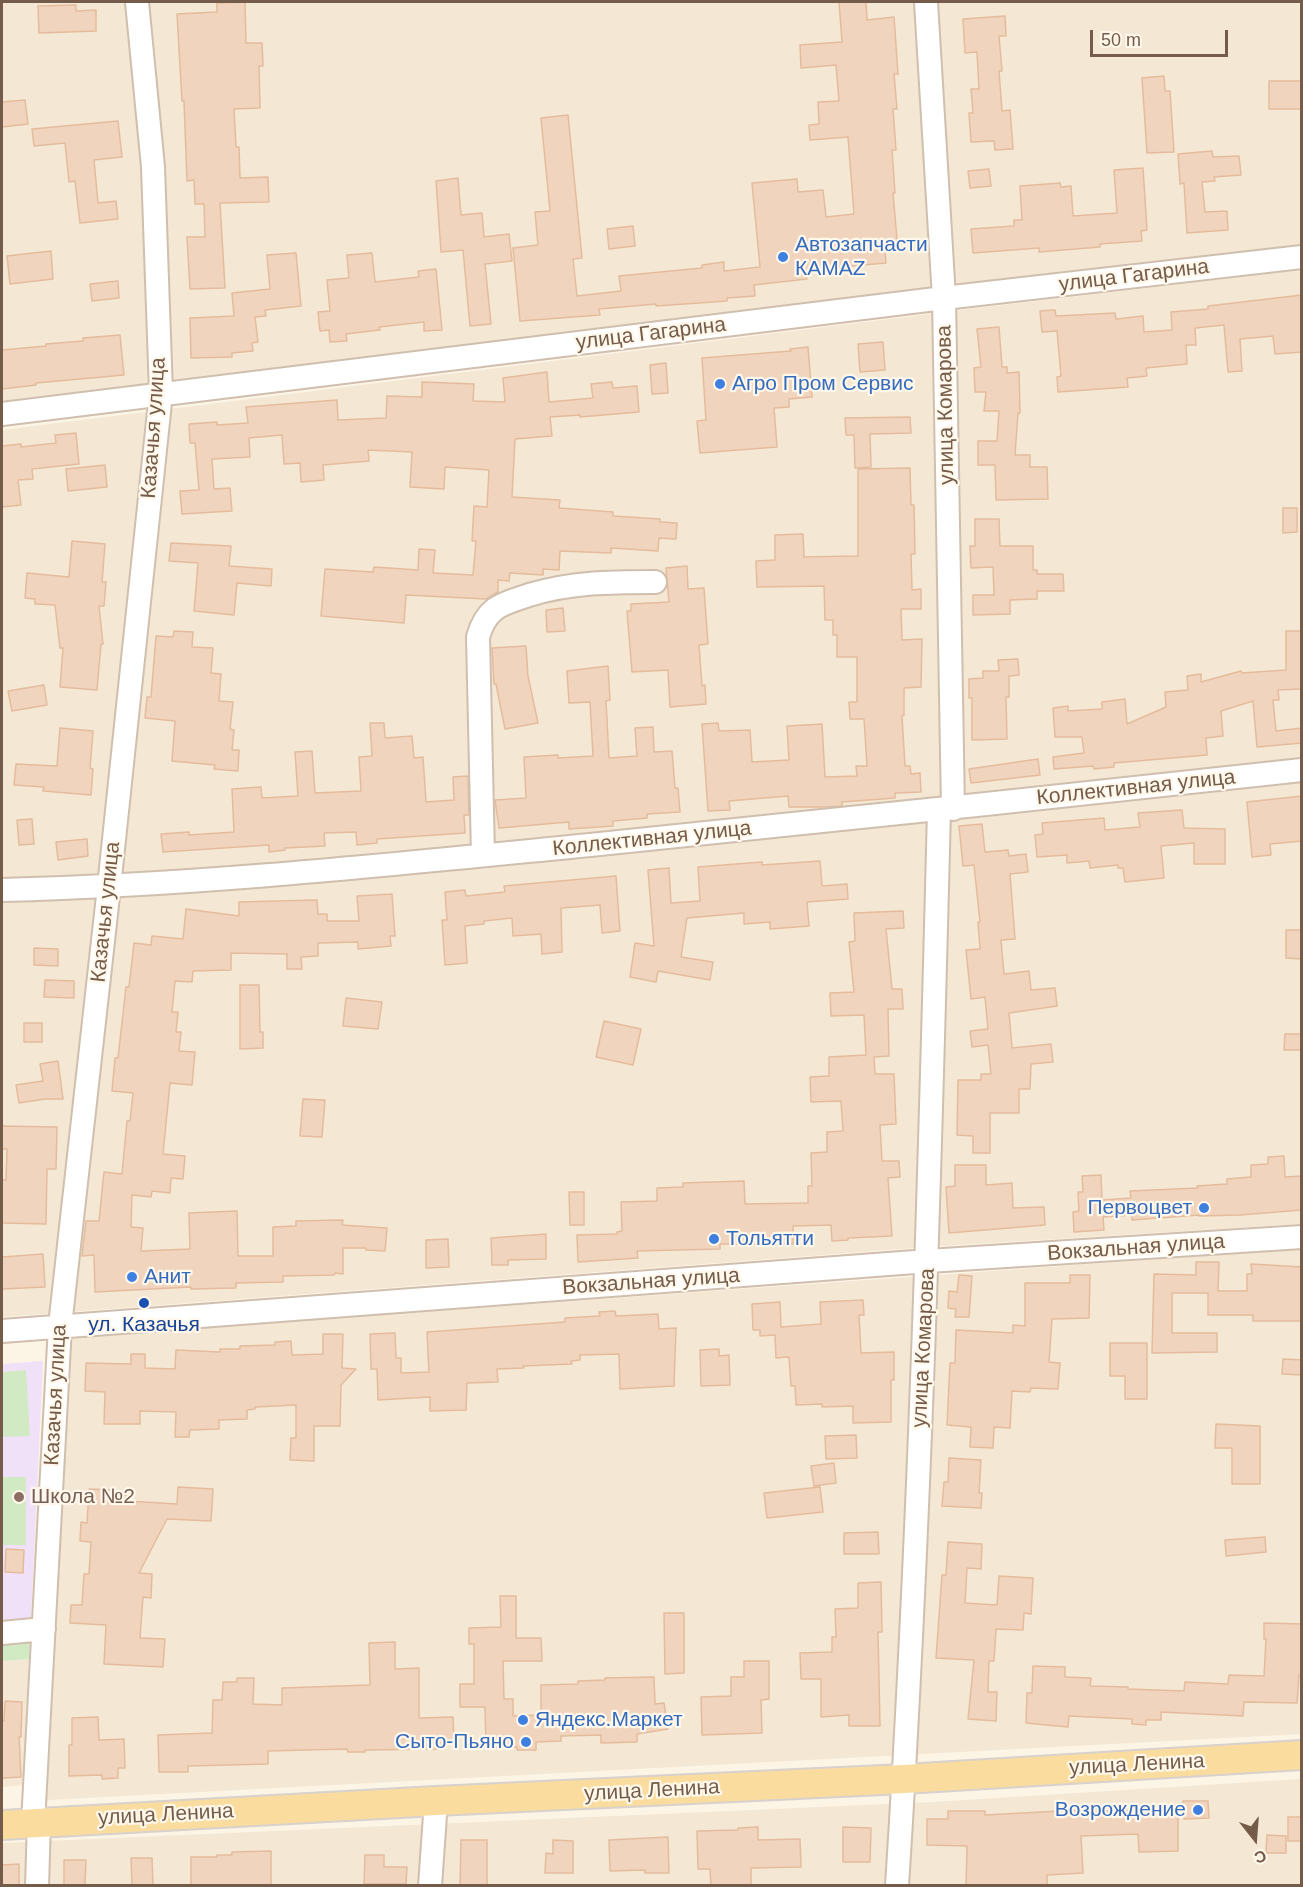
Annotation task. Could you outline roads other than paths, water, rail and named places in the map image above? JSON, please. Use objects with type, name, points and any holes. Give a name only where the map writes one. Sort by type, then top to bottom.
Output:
[{"type":"main road","name":"улица Ленина","points":[[2,1825],[436,1801],[904,1779],[1302,1755]]},
{"type":"street","name":"Казачья улица","points":[[37,1886],[36,1823],[60,1326],[161,393],[153,167],[137,2]]},
{"type":"street","name":"улица Комарова","points":[[897,1886],[928,1261],[946,809],[944,298],[926,2]]},
{"type":"street","name":"улица Гагарина","points":[[2,414],[944,298],[1302,257]]},
{"type":"street","points":[[483,855],[478,637],[485,621],[495,609],[557,588],[588,582],[655,582]]},
{"type":"street","name":"Коллективная улица","points":[[2,890],[109,887],[483,855],[946,809],[1302,770]]},
{"type":"street","name":"Вокзальная улица","points":[[2,1330],[928,1261],[1302,1237]]},
{"type":"street","points":[[2,1633],[44,1629]]},
{"type":"street","points":[[430,1886],[436,1801]]},
{"type":"place","name":"Автозапчасти КАМАZ","points":[[783,257]]},
{"type":"place","name":"Агро Пром Сервис","points":[[720,384]]},
{"type":"place","name":"Первоцвет","points":[[1204,1208]]},
{"type":"place","name":"Тольятти","points":[[714,1239]]},
{"type":"place","name":"Анит","points":[[132,1277]]},
{"type":"place","name":"ул. Казачья","points":[[144,1303]]},
{"type":"place","name":"Школа №2","points":[[19,1497]]},
{"type":"place","name":"Яндекс.Маркет","points":[[523,1720]]},
{"type":"place","name":"Сыто-Пьяно","points":[[526,1742]]},
{"type":"place","name":"Возрождение","points":[[1198,1810]]}]
